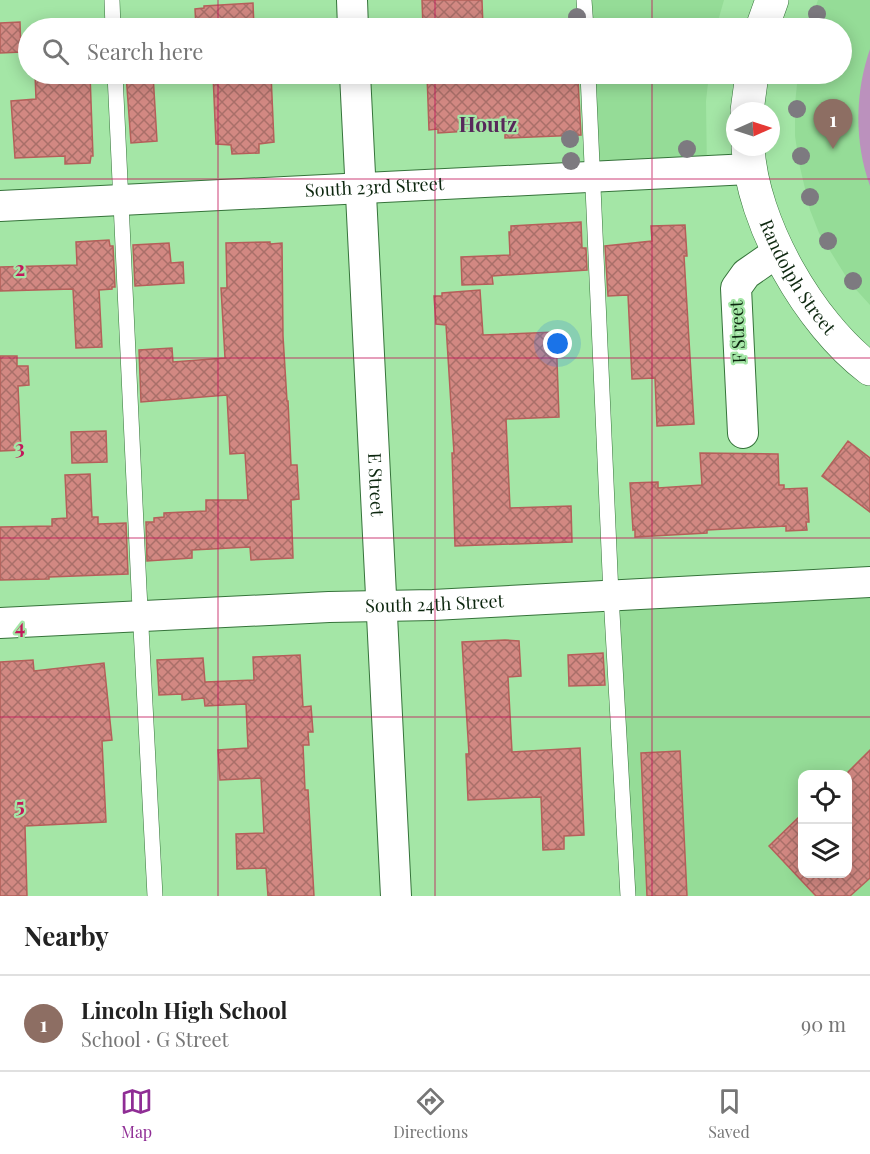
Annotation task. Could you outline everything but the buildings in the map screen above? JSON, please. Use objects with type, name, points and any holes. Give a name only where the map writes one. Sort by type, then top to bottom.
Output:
[{"type":"street","points":[[352,0],[353,18]]},
{"type":"street","points":[[766,18],[772,0]]},
{"type":"street","name":"E Street","points":[[355,84],[396,896]]},
{"type":"street","points":[[748,102],[751,84]]},
{"type":"street","name":"South 23rd Street","points":[[0,206],[592,178],[748,158]]},
{"type":"street","name":"Randolph Street","points":[[748,158],[766,221],[779,250],[815,313],[835,338],[870,369]]},
{"type":"street","name":"F Street","points":[[743,433],[736,288],[746,274],[779,250]]},
{"type":"street","name":"South 24th Street","points":[[0,623],[870,582]]},
{"type":"lane","points":[[112,0],[113,18]]},
{"type":"lane","points":[[584,0],[585,18]]},
{"type":"lane","points":[[115,84],[155,896]]},
{"type":"lane","points":[[588,84],[611,595],[628,896]]},
{"type":"shaded area","points":[[584,0],[724,0],[719,18],[585,18]]},
{"type":"shaded area","points":[[818,0],[870,0],[870,305],[850,283],[819,233],[810,210],[799,163],[795,136],[797,84],[852,84],[852,18],[812,18]]},
{"type":"shaded area","points":[[870,49],[870,186],[861,152],[858,117],[861,82]]},
{"type":"shaded area","points":[[588,84],[708,84],[707,172],[592,178]]},
{"type":"shaded area","points":[[870,582],[870,896],[628,896],[611,595]]},
{"type":"place","name":"Lincoln High School","points":[[833,149]]},
{"type":"district","name":"Houtz","points":[[488,125]]}]
